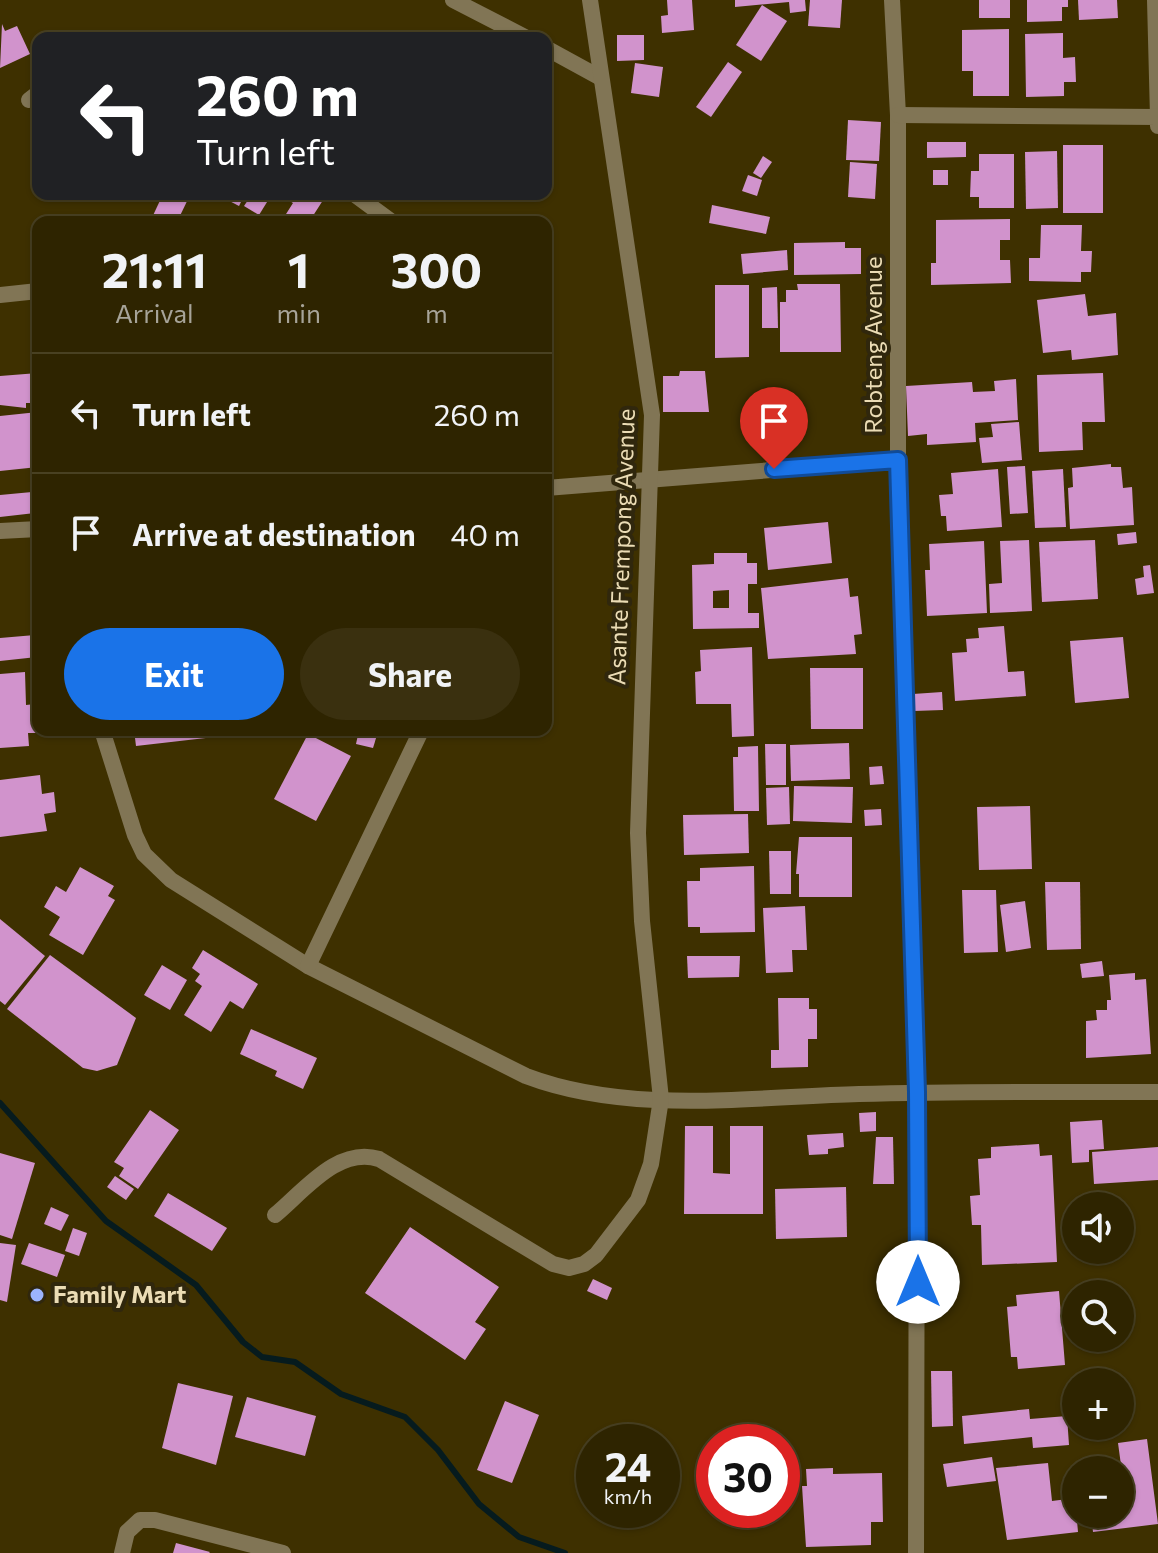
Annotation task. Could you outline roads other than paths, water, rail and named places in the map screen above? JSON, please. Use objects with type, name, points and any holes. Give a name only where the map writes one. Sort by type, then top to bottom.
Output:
[{"type":"street","points":[[453,0],[515,32]]},
{"type":"street","name":"Asante Frempong Avenue","points":[[275,1215],[338,1162],[366,1155],[379,1159],[553,1264],[569,1268],[584,1264],[605,1244],[646,1183],[661,1099],[642,921],[638,833],[650,398],[599,77],[590,0]]},
{"type":"street","name":"Robteng Avenue","points":[[892,0],[898,115],[898,460],[917,1092],[916,1553]]},
{"type":"street","points":[[1155,0],[1158,126]]},
{"type":"street","points":[[552,51],[599,77]]},
{"type":"street","points":[[898,115],[1158,117]]},
{"type":"street","points":[[362,200],[384,216]]},
{"type":"street","points":[[0,295],[32,292]]},
{"type":"street","points":[[552,487],[650,477],[898,460]]},
{"type":"street","points":[[0,531],[32,529]]},
{"type":"street","points":[[104,736],[125,813],[144,854],[171,880],[308,966],[526,1076],[588,1094],[661,1099],[917,1092],[1158,1092]]},
{"type":"street","points":[[308,966],[419,736]]},
{"type":"street","points":[[122,1553],[127,1532],[140,1520],[155,1520],[283,1553]]},
{"type":"waterway","points":[[0,1103],[106,1221],[196,1285],[243,1342],[262,1357],[295,1362],[341,1394],[405,1417],[438,1450],[479,1504],[519,1537],[565,1553]]},
{"type":"place","name":"Family Mart","points":[[37,1295]]}]
